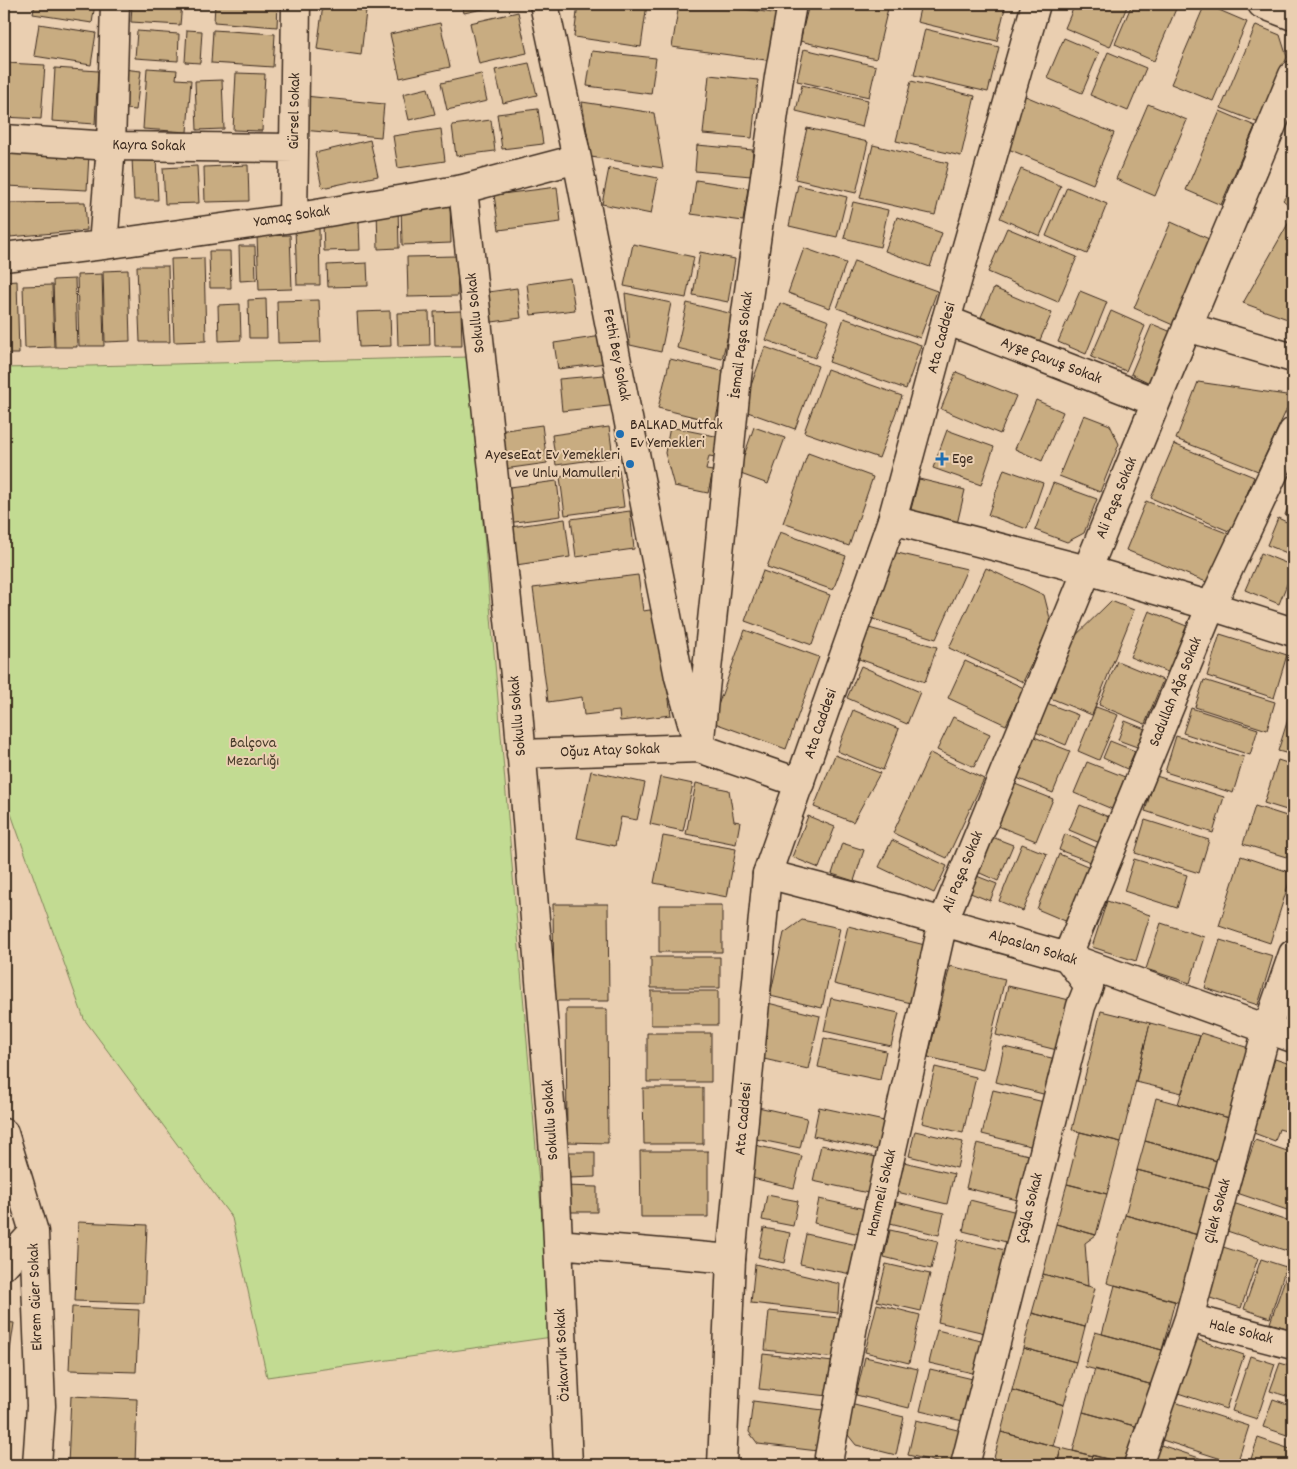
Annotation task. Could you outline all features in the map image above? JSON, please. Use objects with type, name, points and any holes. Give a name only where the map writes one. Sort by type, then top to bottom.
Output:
[{"type":"street","points":[[103,245],[111,146],[115,4]]},
{"type":"street","name":"Gürsel Sokak","points":[[293,218],[296,4]]},
{"type":"street","name":"Fethi Bey Sokak","points":[[544,4],[577,159],[679,677],[698,748]]},
{"type":"street","name":"İsmail Paşa Sokak","points":[[698,748],[737,377],[779,77],[792,4]]},
{"type":"street","name":"Ata Caddesi","points":[[722,1465],[731,1259],[767,874],[892,520],[946,320],[1036,4]]},
{"type":"street","points":[[1262,4],[1293,16]]},
{"type":"street","name":"Ali Paşa Sokak","points":[[943,922],[1156,402],[1293,75]]},
{"type":"street","name":"Kayra Sokak","points":[[4,139],[111,146],[294,148]]},
{"type":"street","name":"Yamaç Sokak","points":[[4,256],[103,245],[293,218],[463,189],[577,159]]},
{"type":"street","name":"Sokullu Sokak","points":[[463,189],[516,685],[554,1153],[558,1244]]},
{"type":"street","name":"Ayşe Çavuş Sokak","points":[[946,320],[1156,402]]},
{"type":"street","points":[[1187,327],[1293,358]]},
{"type":"street","name":"Sadullah Ağa Sokak","points":[[1067,957],[1211,606],[1293,432]]},
{"type":"street","points":[[892,520],[1087,570],[1293,632]]},
{"type":"street","points":[[698,748],[800,782]]},
{"type":"street","name":"Oğuz Atay Sokak","points":[[521,754],[698,748]]},
{"type":"street","name":"Alpaslan Sokak","points":[[767,874],[1067,957],[1293,1038]]},
{"type":"street","name":"Hanımeli Sokak","points":[[830,1465],[829,1457],[856,1309],[943,922]]},
{"type":"street","name":"Çilek Sokak","points":[[1138,1465],[1189,1318],[1267,1029],[1293,954]]},
{"type":"street","name":"Çağla Sokak","points":[[965,1465],[1076,1025],[1089,986],[1067,957]]},
{"type":"street","name":"Ekrem Güer Sokak","points":[[4,1133],[34,1232],[41,1406],[38,1465]]},
{"type":"street","points":[[4,1265],[34,1232]]},
{"type":"street","points":[[558,1244],[731,1259]]},
{"type":"street","name":"Özkavruk Sokak","points":[[558,1244],[568,1465]]},
{"type":"street","name":"Hale Sokak","points":[[1189,1318],[1293,1345]]},
{"type":"street","points":[[817,1465],[830,1465]]},
{"type":"green space","name":"Balçova Mezarlığı","points":[[469,357],[552,1337],[267,1377],[232,1218],[84,1019],[4,794],[4,368]]},
{"type":"building","points":[[35,4],[95,4],[92,23],[33,14]]},
{"type":"building","points":[[132,4],[182,4],[180,25],[131,22]]},
{"type":"building","points":[[215,4],[278,4],[277,27],[214,22]]},
{"type":"building","points":[[462,4],[506,4],[464,13]]},
{"type":"building","points":[[578,4],[647,4],[641,47],[574,37]]},
{"type":"building","points":[[679,4],[708,4],[780,14],[773,61],[672,47]]},
{"type":"building","points":[[809,4],[889,4],[876,59],[800,41]]},
{"type":"building","points":[[921,4],[1006,4],[997,41],[917,22]]},
{"type":"building","points":[[1075,4],[1128,4],[1110,47],[1065,28]]},
{"type":"building","points":[[1132,4],[1178,4],[1154,61],[1115,44]]},
{"type":"building","points":[[1205,4],[1247,22],[1213,101],[1171,84]]},
{"type":"building","points":[[323,5],[366,11],[361,55],[317,49]]},
{"type":"building","points":[[518,12],[527,53],[479,64],[470,23]]},
{"type":"building","points":[[440,23],[450,67],[400,78],[390,34]]},
{"type":"building","points":[[39,24],[96,33],[91,65],[34,56]]},
{"type":"building","points":[[1256,25],[1280,35],[1287,57],[1259,123],[1221,108]]},
{"type":"building","points":[[925,29],[999,47],[988,92],[914,75]]},
{"type":"building","points":[[187,30],[202,31],[200,63],[185,62]]},
{"type":"building","points":[[213,30],[275,34],[273,67],[211,63]]},
{"type":"building","points":[[137,31],[179,34],[178,61],[135,58]]},
{"type":"building","points":[[1064,38],[1099,53],[1082,93],[1047,78]]},
{"type":"building","points":[[804,49],[876,66],[869,97],[797,81]]},
{"type":"building","points":[[592,51],[656,58],[651,94],[587,86]]},
{"type":"building","points":[[1108,52],[1146,68],[1128,111],[1090,95]]},
{"type":"building","points":[[6,63],[45,65],[41,119],[4,117]]},
{"type":"building","points":[[529,63],[537,95],[503,103],[495,70]]},
{"type":"building","points":[[55,68],[98,71],[95,124],[52,121]]},
{"type":"building","points":[[147,68],[177,70],[176,79],[191,80],[187,132],[143,129]]},
{"type":"building","points":[[123,69],[141,71],[136,110],[117,108]]},
{"type":"building","points":[[236,73],[265,74],[262,131],[233,130]]},
{"type":"building","points":[[481,74],[487,101],[447,110],[441,83]]},
{"type":"building","points":[[709,75],[758,80],[752,138],[703,134]]},
{"type":"building","points":[[222,80],[224,129],[197,130],[195,81]]},
{"type":"building","points":[[911,81],[975,96],[961,156],[896,141]]},
{"type":"building","points":[[802,85],[868,100],[862,127],[796,111]]},
{"type":"building","points":[[428,88],[435,114],[409,120],[403,94]]},
{"type":"building","points":[[1023,95],[1114,133],[1093,184],[1001,146]]},
{"type":"building","points":[[305,96],[384,104],[381,137],[302,130]]},
{"type":"building","points":[[582,102],[654,113],[663,168],[591,157]]},
{"type":"building","points":[[1148,104],[1187,120],[1155,196],[1116,179]]},
{"type":"building","points":[[538,109],[543,144],[502,149],[497,114]]},
{"type":"building","points":[[1220,111],[1255,126],[1221,205],[1186,190]]},
{"type":"building","points":[[491,120],[495,151],[456,156],[452,125]]},
{"type":"building","points":[[807,128],[868,142],[856,193],[795,179]]},
{"type":"building","points":[[441,129],[445,161],[398,168],[393,136]]},
{"type":"building","points":[[370,140],[378,176],[322,188],[315,153]]},
{"type":"building","points":[[697,145],[753,150],[751,176],[695,171]]},
{"type":"building","points":[[873,145],[948,163],[935,215],[860,198]]},
{"type":"building","points":[[8,150],[89,154],[87,190],[7,186]]},
{"type":"building","points":[[156,157],[158,200],[134,200],[132,158]]},
{"type":"building","points":[[248,165],[249,201],[205,202],[204,167]]},
{"type":"building","points":[[197,166],[199,203],[165,204],[163,168]]},
{"type":"building","points":[[609,168],[658,178],[651,214],[602,204]]},
{"type":"building","points":[[1021,169],[1061,186],[1040,236],[1000,218]]},
{"type":"building","points":[[696,180],[748,188],[743,221],[691,214]]},
{"type":"building","points":[[798,185],[847,197],[837,237],[789,226]]},
{"type":"building","points":[[557,187],[561,222],[499,230],[494,195]]},
{"type":"building","points":[[1067,187],[1107,204],[1087,254],[1046,236]]},
{"type":"building","points":[[1293,187],[1293,209],[1283,200]]},
{"type":"building","points":[[450,201],[451,243],[402,245],[401,203]]},
{"type":"building","points":[[85,202],[87,230],[10,237],[7,203]]},
{"type":"building","points":[[853,202],[888,210],[880,247],[844,238]]},
{"type":"building","points":[[398,207],[399,248],[378,249],[377,208]]},
{"type":"building","points":[[1293,215],[1293,321],[1243,303]]},
{"type":"building","points":[[897,217],[942,233],[930,267],[885,251]]},
{"type":"building","points":[[359,222],[360,250],[324,251],[323,223]]},
{"type":"building","points":[[1171,222],[1209,239],[1173,325],[1134,308]]},
{"type":"building","points":[[319,227],[320,285],[297,285],[295,228]]},
{"type":"building","points":[[1007,228],[1077,257],[1058,302],[988,272]]},
{"type":"building","points":[[290,235],[292,289],[259,290],[257,236]]},
{"type":"building","points":[[633,244],[694,257],[686,298],[624,286]]},
{"type":"building","points":[[239,246],[255,246],[256,280],[240,281]]},
{"type":"building","points":[[804,248],[846,263],[830,308],[788,293]]},
{"type":"building","points":[[209,251],[230,251],[231,288],[210,288]]},
{"type":"building","points":[[700,252],[735,259],[728,302],[693,295]]},
{"type":"building","points":[[457,256],[458,296],[408,297],[407,257]]},
{"type":"building","points":[[204,258],[206,341],[174,342],[171,259]]},
{"type":"building","points":[[854,261],[937,291],[920,338],[837,308]]},
{"type":"building","points":[[367,263],[368,286],[328,287],[327,265]]},
{"type":"building","points":[[137,266],[168,266],[170,342],[140,342]]},
{"type":"building","points":[[128,270],[130,341],[105,342],[103,271]]},
{"type":"building","points":[[102,274],[104,346],[79,346],[77,275]]},
{"type":"building","points":[[570,278],[575,310],[531,315],[527,284]]},
{"type":"building","points":[[75,279],[77,347],[55,347],[53,280]]},
{"type":"building","points":[[17,281],[19,354],[4,354],[4,282]]},
{"type":"building","points":[[52,285],[54,347],[25,348],[23,286]]},
{"type":"building","points":[[517,288],[521,318],[485,323],[481,293]]},
{"type":"building","points":[[994,288],[1052,313],[1039,342],[981,317]]},
{"type":"building","points":[[1080,291],[1107,302],[1086,354],[1058,342]]},
{"type":"building","points":[[625,293],[671,303],[661,352],[630,345]]},
{"type":"building","points":[[266,299],[267,338],[249,338],[248,300]]},
{"type":"building","points":[[319,300],[321,342],[278,343],[277,301]]},
{"type":"building","points":[[687,303],[733,314],[722,359],[677,348]]},
{"type":"building","points":[[780,303],[829,321],[815,358],[766,340]]},
{"type":"building","points":[[240,304],[241,340],[219,341],[218,305]]},
{"type":"building","points":[[390,311],[391,346],[359,347],[357,312]]},
{"type":"building","points":[[461,311],[462,346],[435,346],[434,312]]},
{"type":"building","points":[[1111,311],[1145,326],[1126,371],[1091,357]]},
{"type":"building","points":[[429,312],[430,345],[398,346],[397,313]]},
{"type":"building","points":[[844,318],[921,345],[906,389],[829,362]]},
{"type":"building","points":[[1152,324],[1174,333],[1152,384],[1131,374]]},
{"type":"building","points":[[602,336],[606,363],[558,369],[554,343]]},
{"type":"building","points":[[765,347],[818,366],[795,429],[742,410]]},
{"type":"building","points":[[670,359],[727,372],[715,422],[658,408]]},
{"type":"building","points":[[827,369],[902,396],[879,458],[804,432]]},
{"type":"building","points":[[956,372],[1016,396],[1000,434],[941,409]]},
{"type":"building","points":[[615,374],[618,405],[562,411],[559,379]]},
{"type":"building","points":[[1198,382],[1293,396],[1258,471],[1176,439]]},
{"type":"building","points":[[1036,400],[1063,412],[1042,461],[1015,449]]},
{"type":"building","points":[[1084,415],[1110,425],[1119,444],[1100,492],[1059,476]]},
{"type":"building","points":[[542,425],[547,463],[497,470],[491,432]]},
{"type":"building","points":[[609,427],[613,457],[556,465],[552,435]]},
{"type":"building","points":[[670,427],[720,437],[716,457],[709,456],[706,470],[713,471],[708,493],[674,486],[665,453]]},
{"type":"building","points":[[754,427],[785,438],[768,484],[738,473]]},
{"type":"building","points":[[947,430],[994,447],[981,485],[933,468]]},
{"type":"building","points":[[1174,444],[1254,477],[1231,532],[1151,498]]},
{"type":"building","points":[[808,453],[873,477],[849,546],[783,523]]},
{"type":"building","points":[[619,469],[624,507],[565,515],[560,477]]},
{"type":"building","points":[[1004,469],[1043,483],[1027,529],[988,515]]},
{"type":"building","points":[[919,479],[965,490],[957,524],[910,513]]},
{"type":"building","points":[[557,481],[561,516],[507,523],[502,488]]},
{"type":"building","points":[[1053,483],[1097,499],[1084,533],[1067,542],[1035,530]]},
{"type":"building","points":[[1293,494],[1293,519],[1285,515]]},
{"type":"building","points":[[1146,501],[1229,534],[1209,583],[1126,550]]},
{"type":"building","points":[[630,511],[634,549],[576,557],[571,519]]},
{"type":"building","points":[[1278,518],[1293,525],[1292,555],[1267,545]]},
{"type":"building","points":[[565,519],[570,557],[516,565],[511,527]]},
{"type":"building","points":[[780,532],[846,556],[833,590],[767,567]]},
{"type":"building","points":[[893,552],[967,569],[936,639],[873,619]]},
{"type":"building","points":[[1261,553],[1293,566],[1279,604],[1245,590]]},
{"type":"building","points":[[986,568],[1044,595],[1051,622],[1023,682],[949,648]]},
{"type":"building","points":[[763,571],[830,595],[812,645],[745,621]]},
{"type":"building","points":[[638,575],[643,611],[657,609],[671,715],[620,721],[619,711],[584,715],[582,697],[548,702],[533,588]]},
{"type":"building","points":[[1111,601],[1134,610],[1092,715],[1043,695],[1063,648]]},
{"type":"building","points":[[1149,611],[1194,629],[1175,675],[1130,657]]},
{"type":"building","points":[[869,628],[937,647],[925,682],[856,658]]},
{"type":"building","points":[[745,630],[819,657],[786,749],[712,722]]},
{"type":"building","points":[[1220,634],[1287,655],[1274,698],[1207,676]]},
{"type":"building","points":[[965,661],[1024,688],[1006,725],[948,698]]},
{"type":"building","points":[[1117,661],[1163,680],[1145,724],[1099,705]]},
{"type":"building","points":[[861,666],[920,692],[907,724],[847,698]]},
{"type":"building","points":[[1204,680],[1275,702],[1267,730],[1195,707]]},
{"type":"building","points":[[1293,682],[1293,702],[1288,701]]},
{"type":"building","points":[[1044,702],[1078,715],[1066,745],[1033,731]]},
{"type":"building","points":[[1096,707],[1118,715],[1099,760],[1078,751]]},
{"type":"building","points":[[1191,708],[1258,729],[1250,755],[1183,733]]},
{"type":"building","points":[[853,710],[899,729],[883,770],[837,751]]},
{"type":"building","points":[[1289,716],[1293,717],[1293,755],[1278,751]]},
{"type":"building","points":[[953,717],[990,734],[974,767],[937,750]]},
{"type":"building","points":[[1125,721],[1145,729],[1137,747],[1118,740]]},
{"type":"building","points":[[1029,735],[1070,751],[1053,793],[1012,776]]},
{"type":"building","points":[[1176,736],[1244,757],[1233,793],[1165,772]]},
{"type":"building","points":[[1110,741],[1135,751],[1127,769],[1103,758]]},
{"type":"building","points":[[930,753],[984,779],[947,858],[893,833]]},
{"type":"building","points":[[835,755],[880,773],[853,822],[814,807]]},
{"type":"building","points":[[1278,760],[1293,765],[1293,812],[1264,803]]},
{"type":"building","points":[[1087,762],[1125,777],[1112,809],[1074,793]]},
{"type":"building","points":[[591,771],[645,783],[637,820],[621,817],[615,846],[577,838]]},
{"type":"building","points":[[1156,776],[1224,797],[1213,833],[1145,811]]},
{"type":"building","points":[[660,777],[693,784],[683,831],[650,824]]},
{"type":"building","points":[[1010,782],[1053,799],[1036,841],[993,824]]},
{"type":"building","points":[[696,783],[729,790],[734,821],[740,822],[736,844],[686,834]]},
{"type":"building","points":[[1080,805],[1111,818],[1100,843],[1069,830]]},
{"type":"building","points":[[1255,806],[1293,818],[1293,859],[1243,844]]},
{"type":"building","points":[[808,816],[835,827],[819,868],[792,857]]},
{"type":"building","points":[[1145,820],[1209,840],[1199,873],[1135,853]]},
{"type":"building","points":[[1065,834],[1097,848],[1091,862],[1059,850]]},
{"type":"building","points":[[987,835],[1013,845],[998,881],[973,870]]},
{"type":"building","points":[[663,836],[736,849],[727,897],[654,883]]},
{"type":"building","points":[[892,840],[947,866],[934,893],[879,867]]},
{"type":"building","points":[[842,843],[864,850],[854,881],[832,874]]},
{"type":"building","points":[[1022,844],[1047,854],[1023,911],[999,901]]},
{"type":"building","points":[[1059,854],[1092,868],[1070,923],[1037,909]]},
{"type":"building","points":[[1241,856],[1292,873],[1270,943],[1219,926]]},
{"type":"building","points":[[1134,859],[1187,875],[1177,908],[1124,891]]},
{"type":"building","points":[[969,873],[997,884],[990,901],[963,890]]},
{"type":"building","points":[[1107,901],[1150,915],[1136,961],[1092,947]]},
{"type":"building","points":[[553,904],[608,904],[609,1001],[554,1001]]},
{"type":"building","points":[[659,905],[722,905],[722,952],[659,952]]},
{"type":"building","points":[[802,920],[840,928],[822,1008],[770,996],[784,933]]},
{"type":"building","points":[[1161,923],[1204,937],[1190,983],[1146,969]]},
{"type":"building","points":[[848,926],[929,946],[915,1004],[834,984]]},
{"type":"building","points":[[1220,940],[1273,956],[1258,1005],[1205,988]]},
{"type":"building","points":[[651,957],[720,957],[720,988],[651,988]]},
{"type":"building","points":[[950,966],[1005,979],[983,1070],[928,1057]]},
{"type":"building","points":[[1008,986],[1074,1001],[1061,1051],[996,1035]]},
{"type":"building","points":[[651,991],[718,991],[718,1025],[651,1025]]},
{"type":"building","points":[[831,998],[899,1013],[891,1046],[824,1031]]},
{"type":"building","points":[[768,1003],[820,1016],[808,1069],[755,1057]]},
{"type":"building","points":[[566,1009],[607,1009],[608,1143],[567,1142]]},
{"type":"building","points":[[1101,1011],[1150,1023],[1121,1142],[1072,1130]]},
{"type":"building","points":[[1150,1023],[1200,1036],[1182,1093],[1136,1082]]},
{"type":"building","points":[[647,1033],[711,1033],[711,1082],[647,1082]]},
{"type":"building","points":[[1201,1033],[1252,1049],[1233,1119],[1178,1104]]},
{"type":"building","points":[[824,1038],[886,1051],[880,1080],[818,1067]]},
{"type":"building","points":[[1004,1047],[1056,1059],[1047,1095],[996,1082]]},
{"type":"building","points":[[1275,1059],[1293,1065],[1293,1133],[1279,1129],[1275,1141],[1251,1132]]},
{"type":"building","points":[[935,1067],[976,1077],[963,1133],[922,1123]]},
{"type":"building","points":[[643,1088],[703,1088],[703,1144],[644,1144]]},
{"type":"building","points":[[993,1090],[1044,1102],[1034,1147],[982,1134]]},
{"type":"building","points":[[1156,1098],[1233,1119],[1221,1162],[1145,1141]]},
{"type":"building","points":[[758,1107],[807,1118],[800,1148],[751,1138]]},
{"type":"building","points":[[819,1107],[884,1121],[878,1150],[813,1136]]},
{"type":"building","points":[[915,1131],[963,1142],[957,1168],[909,1156]]},
{"type":"building","points":[[1080,1132],[1121,1142],[1107,1194],[1067,1184]]},
{"type":"building","points":[[1255,1140],[1293,1153],[1293,1212],[1237,1193]]},
{"type":"building","points":[[1145,1141],[1221,1162],[1214,1190],[1137,1170]]},
{"type":"building","points":[[977,1143],[1033,1156],[1022,1201],[966,1188]]},
{"type":"building","points":[[755,1145],[802,1156],[794,1188],[748,1177]]},
{"type":"building","points":[[821,1145],[876,1157],[868,1193],[813,1181]]},
{"type":"building","points":[[640,1151],[708,1151],[708,1217],[641,1217]]},
{"type":"building","points":[[568,1152],[595,1152],[595,1177],[568,1178]]},
{"type":"building","points":[[904,1162],[954,1174],[947,1204],[897,1192]]},
{"type":"building","points":[[1137,1170],[1214,1190],[1202,1236],[1125,1215]]},
{"type":"building","points":[[1067,1184],[1107,1194],[1096,1235],[1056,1224]]},
{"type":"building","points":[[563,1186],[597,1187],[597,1212],[563,1212]]},
{"type":"building","points":[[767,1195],[798,1201],[793,1226],[762,1220]]},
{"type":"building","points":[[819,1199],[865,1209],[859,1234],[814,1223]]},
{"type":"building","points":[[970,1200],[1017,1212],[1010,1243],[963,1231]]},
{"type":"building","points":[[896,1202],[944,1213],[939,1235],[890,1223]]},
{"type":"building","points":[[1233,1203],[1293,1223],[1293,1232],[1287,1251],[1224,1230]]},
{"type":"building","points":[[1125,1215],[1202,1236],[1184,1304],[1107,1283]]},
{"type":"building","points":[[78,1222],[147,1225],[144,1303],[75,1301]]},
{"type":"building","points":[[1056,1224],[1096,1235],[1085,1243],[1088,1286],[1043,1274]]},
{"type":"building","points":[[764,1228],[790,1233],[784,1263],[758,1257]]},
{"type":"building","points":[[890,1230],[938,1241],[931,1269],[884,1257]]},
{"type":"building","points":[[806,1234],[857,1245],[851,1274],[800,1264]]},
{"type":"building","points":[[958,1239],[1009,1251],[989,1334],[938,1322]]},
{"type":"building","points":[[1220,1246],[1258,1258],[1241,1308],[1204,1296]]},
{"type":"building","points":[[1261,1259],[1286,1267],[1270,1318],[1244,1309]]},
{"type":"building","points":[[755,1264],[840,1284],[838,1313],[751,1303]]},
{"type":"building","points":[[886,1264],[930,1274],[921,1311],[877,1301]]},
{"type":"building","points":[[1290,1264],[1293,1265],[1293,1330],[1270,1323]]},
{"type":"building","points":[[1043,1274],[1095,1288],[1085,1327],[1032,1313]]},
{"type":"building","points":[[1115,1285],[1175,1301],[1162,1350],[1102,1334]]},
{"type":"building","points":[[877,1304],[920,1315],[909,1363],[865,1352]]},
{"type":"building","points":[[72,1307],[139,1310],[136,1372],[69,1370]]},
{"type":"building","points":[[769,1311],[839,1318],[835,1358],[765,1350]]},
{"type":"building","points":[[1032,1313],[1085,1327],[1076,1362],[1023,1348]]},
{"type":"building","points":[[4,1322],[14,1323],[6,1378],[4,1377]]},
{"type":"building","points":[[937,1330],[985,1342],[977,1374],[929,1363]]},
{"type":"building","points":[[1095,1332],[1162,1350],[1153,1385],[1085,1367]]},
{"type":"building","points":[[1193,1338],[1244,1355],[1226,1409],[1175,1392]]},
{"type":"building","points":[[1023,1348],[1076,1362],[1064,1405],[1012,1390]]},
{"type":"building","points":[[763,1354],[833,1362],[829,1396],[759,1389]]},
{"type":"building","points":[[1250,1356],[1275,1364],[1257,1419],[1232,1411]]},
{"type":"building","points":[[865,1357],[918,1369],[909,1408],[856,1395]]},
{"type":"building","points":[[1280,1363],[1293,1367],[1293,1398],[1270,1391]]},
{"type":"building","points":[[930,1369],[977,1380],[967,1422],[920,1411]]},
{"type":"building","points":[[1095,1369],[1153,1385],[1142,1428],[1083,1412]]},
{"type":"building","points":[[1012,1390],[1064,1405],[1053,1446],[1001,1432]]},
{"type":"building","points":[[71,1396],[137,1399],[135,1465],[68,1465]]},
{"type":"building","points":[[1165,1399],[1249,1426],[1237,1464],[1153,1437]]},
{"type":"building","points":[[1273,1399],[1293,1406],[1293,1437],[1263,1427]]},
{"type":"building","points":[[753,1401],[823,1410],[818,1451],[758,1444],[749,1432]]},
{"type":"building","points":[[850,1404],[904,1417],[896,1455],[856,1445],[844,1430]]},
{"type":"building","points":[[1083,1412],[1142,1428],[1131,1465],[1073,1451]]},
{"type":"building","points":[[916,1420],[966,1432],[958,1465],[949,1465],[908,1455]]},
{"type":"building","points":[[1001,1432],[1061,1448],[1057,1465],[992,1465]]},
{"type":"building","points":[[1258,1438],[1293,1450],[1293,1465],[1249,1465]]},
{"type":"building","points":[[1155,1443],[1220,1465],[1147,1465]]},
{"type":"building","points":[[1061,1448],[1092,1456],[1089,1465],[1057,1465]]},
{"type":"building","points":[[1092,1455],[1131,1465],[1089,1465]]},
{"type":"place","name":"BALKAD Mutfak Ev Yemekleri","points":[[620,434]]},
{"type":"place","name":"Ege","points":[[942,459]]},
{"type":"place","name":"AyeseEat Ev Yemekleri ve Unlu Mamulleri","points":[[630,464]]}]
